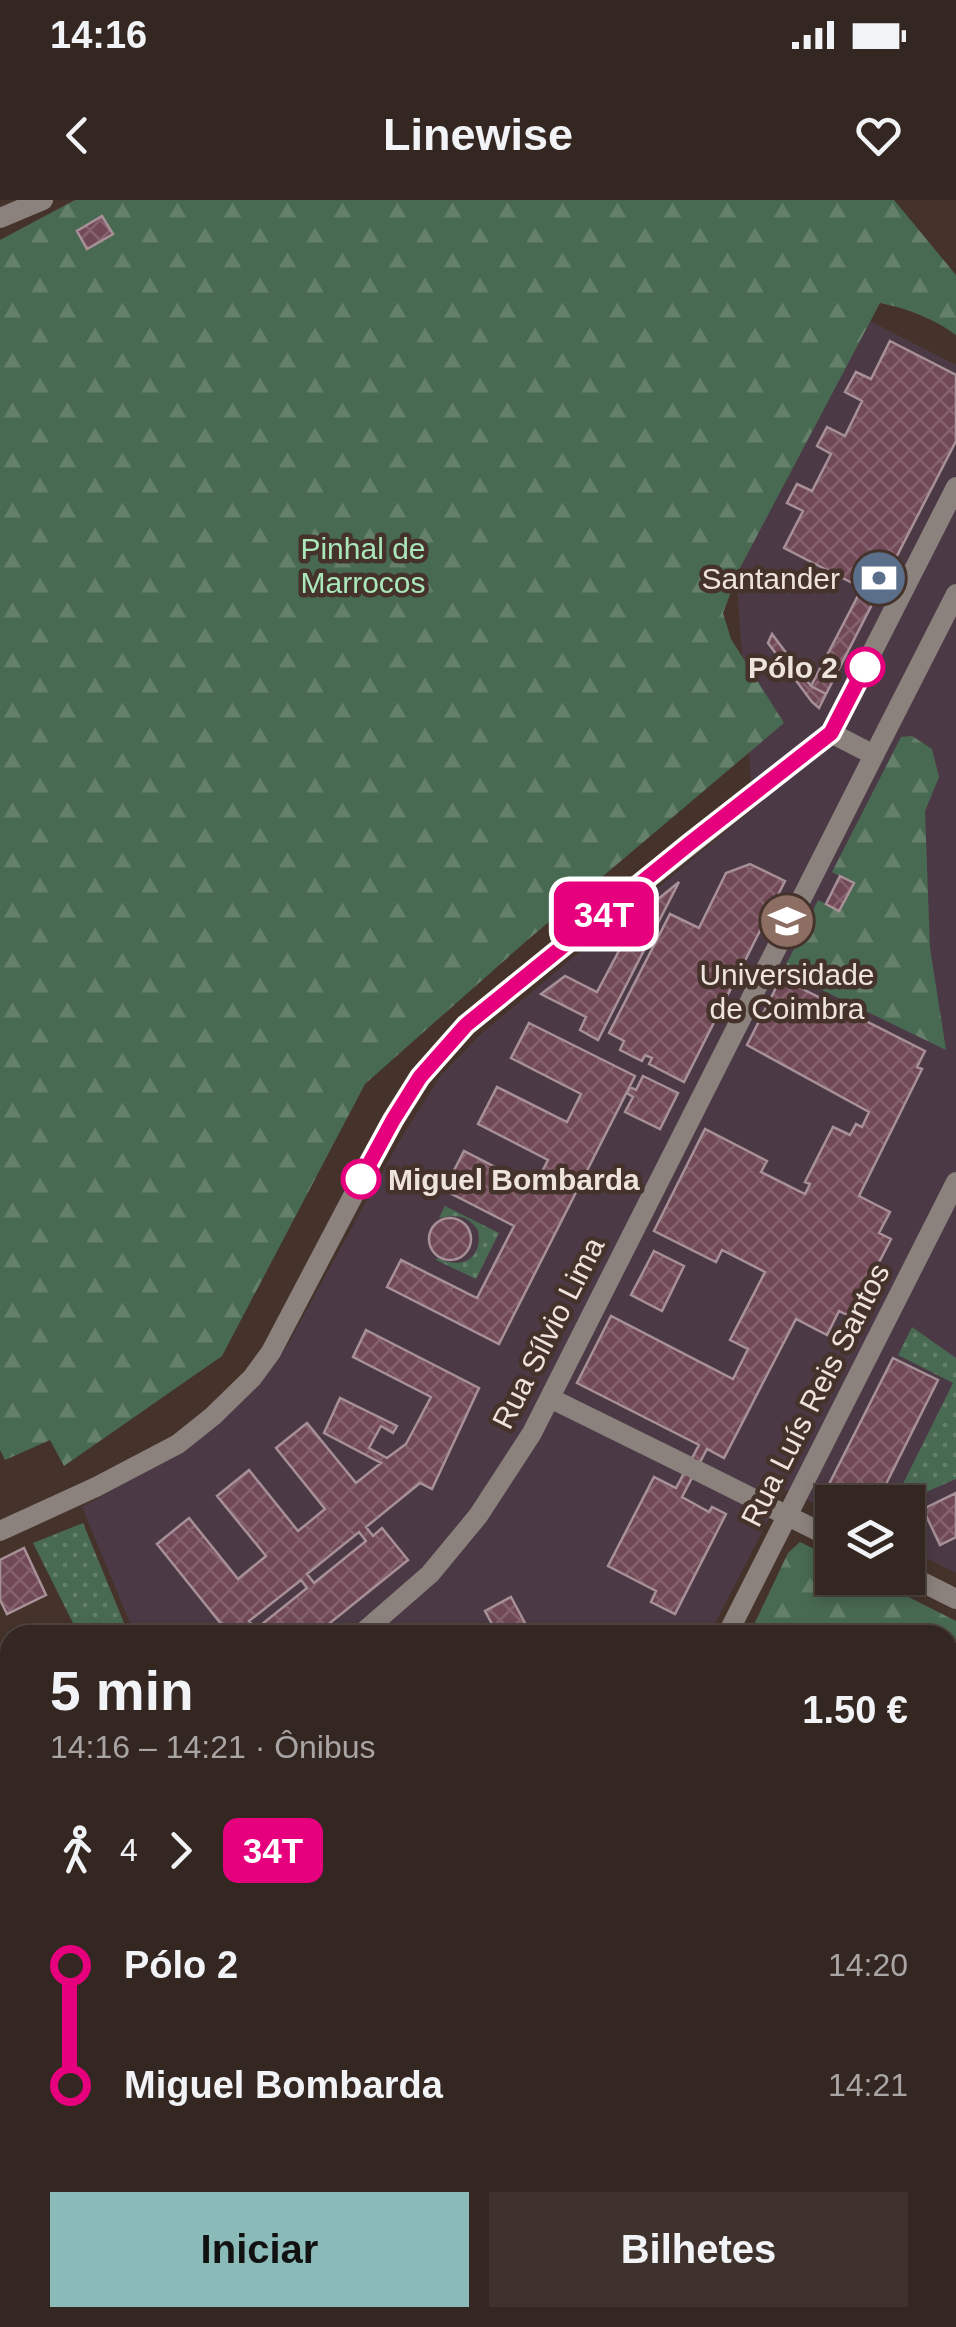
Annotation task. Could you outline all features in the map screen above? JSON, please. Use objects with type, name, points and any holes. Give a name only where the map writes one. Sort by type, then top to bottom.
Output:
[{"type":"street","points":[[0,218],[43,200]]},
{"type":"street","points":[[0,1530],[96,1487],[178,1444],[231,1399],[271,1352],[393,1120],[433,1060],[466,1025],[831,733],[956,487]]},
{"type":"street","name":"Rua Sílvio Lima","points":[[371,1625],[430,1574],[478,1516],[532,1433],[956,594]]},
{"type":"street","points":[[831,733],[874,755]]},
{"type":"street","name":"Rua Luís Reis Santos","points":[[732,1625],[956,1182]]},
{"type":"street","points":[[550,1398],[815,1529]]},
{"type":"street","points":[[925,1584],[956,1599]]},
{"type":"shaded area","name":"Universidade de Coimbra","points":[[827,299],[956,365],[956,1573],[925,1558],[925,1485],[815,1485],[815,1504],[784,1489],[714,1625],[131,1625],[82,1507],[181,1451],[239,1405],[287,1346],[400,1140],[441,1075],[482,1033],[753,809],[730,485]]},
{"type":"green space","name":"Pinhal de Marrocos","points":[[75,200],[894,200],[956,275],[956,335],[920,315],[880,303],[740,568],[723,613],[731,639],[784,723],[524,943],[365,1084],[222,1356],[64,1466],[50,1440],[5,1460],[0,1450],[0,240]]},
{"type":"green space","points":[[912,736],[932,749],[939,777],[925,811],[930,948],[946,1050],[787,973],[785,967],[818,900],[840,910],[853,883],[832,872],[901,737]]},
{"type":"green space","points":[[445,1206],[499,1233],[476,1279],[436,1260],[455,1263],[469,1259],[479,1240],[478,1230],[465,1218],[439,1218]]},
{"type":"green space","points":[[912,1327],[956,1358],[956,1479],[925,1492],[925,1485],[902,1485],[953,1383],[898,1355]]},
{"type":"green space","points":[[83,1523],[125,1625],[74,1625],[33,1543]]},
{"type":"green space","points":[[800,1542],[815,1550],[815,1595],[905,1595],[956,1621],[956,1625],[754,1625],[788,1553]]},
{"type":"building","points":[[102,216],[113,234],[87,249],[77,231]]},
{"type":"building","points":[[890,341],[956,375],[956,441],[826,694],[811,686],[862,588],[784,548],[803,511],[787,503],[797,484],[812,491],[831,454],[817,446],[827,427],[845,436],[862,401],[845,392],[856,372],[871,379]]},
{"type":"building","points":[[772,634],[811,686],[826,694],[819,708],[768,643]]},
{"type":"building","points":[[750,864],[785,881],[684,1082],[649,1064],[652,1058],[645,1055],[642,1061],[620,1050],[624,1041],[609,1033],[670,914],[699,928],[726,873]]},
{"type":"building","points":[[840,876],[854,883],[839,911],[826,904]]},
{"type":"building","points":[[679,882],[598,1040],[580,1030],[586,1017],[541,994],[565,976],[597,992],[622,945],[609,939]]},
{"type":"building","points":[[781,978],[925,1051],[917,1067],[922,1069],[859,1196],[890,1212],[879,1233],[891,1239],[851,1317],[839,1311],[827,1335],[796,1319],[724,1458],[707,1449],[682,1497],[709,1512],[712,1507],[726,1514],[675,1614],[651,1602],[656,1591],[608,1566],[654,1477],[676,1488],[699,1445],[577,1383],[611,1316],[733,1379],[748,1349],[730,1340],[765,1272],[722,1250],[716,1262],[654,1231],[705,1129],[767,1161],[761,1172],[805,1194],[810,1184],[805,1182],[833,1127],[850,1135],[856,1124],[862,1127],[869,1112],[747,1045]]},
{"type":"building","points":[[529,1023],[635,1076],[499,1344],[387,1287],[401,1260],[477,1298],[514,1226],[444,1190],[464,1151],[534,1187],[548,1160],[478,1124],[497,1087],[567,1122],[581,1094],[511,1058]]},
{"type":"building","points":[[643,1076],[678,1093],[660,1129],[625,1112],[633,1097],[627,1093],[630,1087],[636,1090]]},
{"type":"building","points":[[450,1218],[465,1224],[471,1239],[465,1254],[450,1260],[435,1254],[429,1239],[435,1224]]},
{"type":"building","points":[[654,1251],[684,1266],[662,1311],[631,1295]]},
{"type":"building","points":[[366,1330],[479,1388],[432,1489],[420,1483],[366,1527],[373,1536],[382,1528],[408,1560],[327,1625],[261,1625],[307,1588],[301,1580],[249,1621],[252,1625],[222,1625],[157,1544],[189,1518],[238,1579],[266,1556],[217,1496],[249,1470],[298,1531],[325,1509],[276,1448],[307,1423],[356,1483],[381,1463],[324,1433],[340,1398],[397,1426],[393,1433],[381,1426],[369,1448],[387,1458],[406,1444],[431,1397],[353,1357]],"holes":[[[359,1532],[366,1541],[314,1583],[307,1574]]]},
{"type":"building","points":[[893,1358],[938,1380],[886,1485],[829,1485]]},
{"type":"building","points":[[956,1493],[956,1537],[940,1545],[925,1508]]},
{"type":"building","points":[[24,1548],[46,1595],[7,1614],[0,1600],[0,1560]]},
{"type":"building","points":[[511,1597],[526,1625],[493,1625],[485,1611]]},
{"type":"bus line","name":"34T","points":[[361,1179],[420,1077],[466,1025],[831,733],[865,667]]},
{"type":"place","name":"Santander","points":[[879,578]]},
{"type":"place","name":"Pólo 2","points":[[865,667]]},
{"type":"place","name":"Universidade de Coimbra","points":[[787,921]]},
{"type":"place","name":"Miguel Bombarda","points":[[361,1179]]}]
